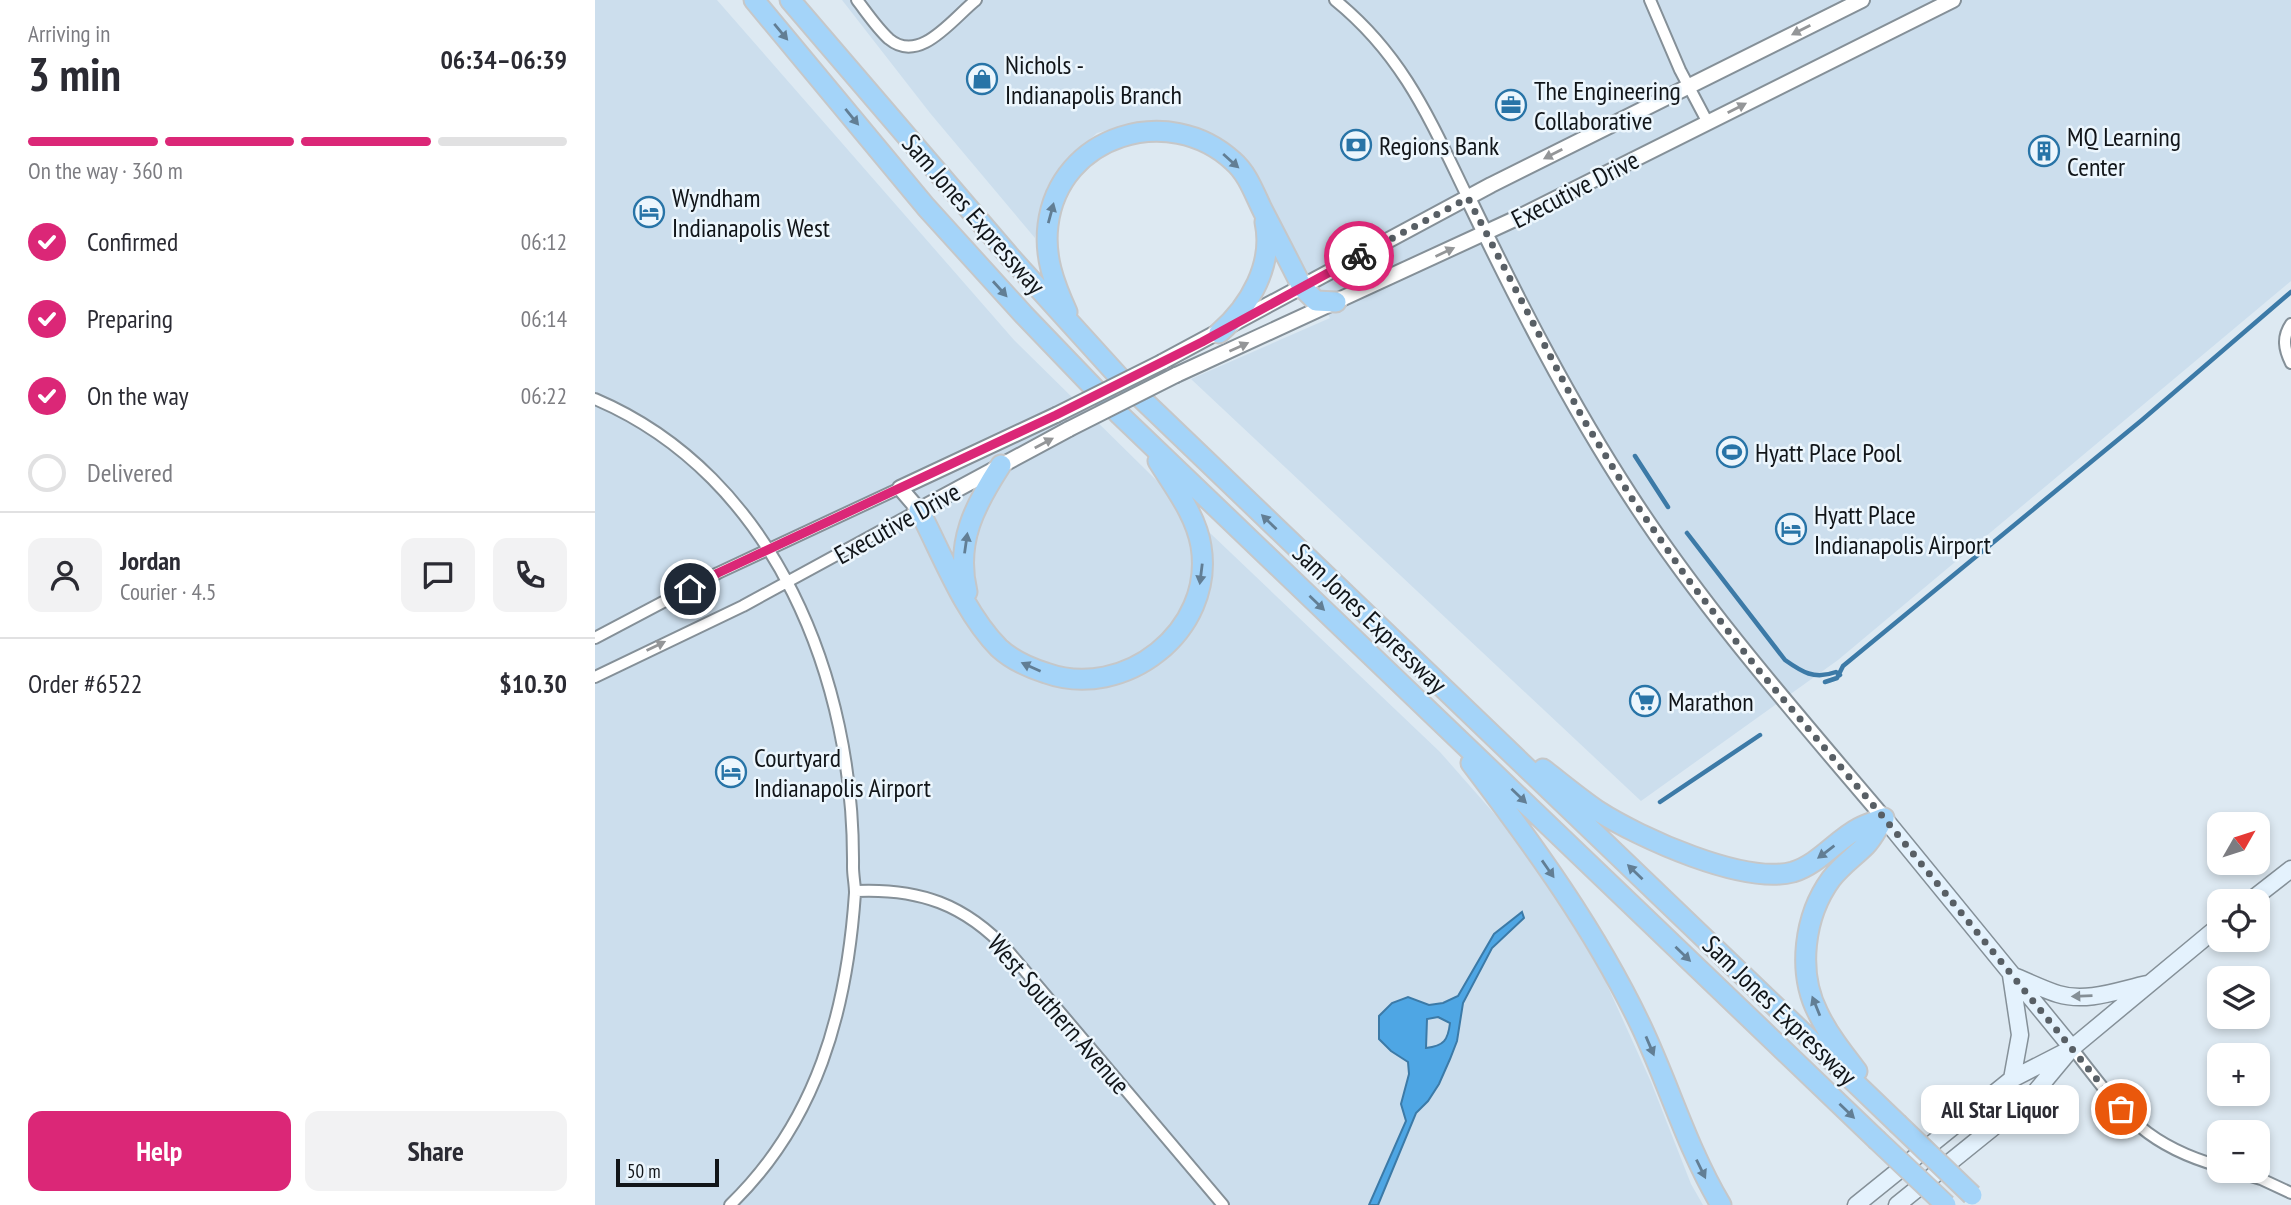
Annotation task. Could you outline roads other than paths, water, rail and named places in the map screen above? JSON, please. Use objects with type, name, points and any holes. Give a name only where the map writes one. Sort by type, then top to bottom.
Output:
[{"type":"highway","name":"Sam Jones Expressway","points":[[754,0],[926,207],[1024,315],[1143,438],[1946,1205]]},
{"type":"highway","name":"Sam Jones Expressway","points":[[790,0],[1012,259],[1120,379],[1978,1200]]},
{"type":"highway","points":[[803,0],[885,112]]},
{"type":"highway","points":[[1073,326],[1053,280],[1047,247],[1048,222],[1056,197],[1068,175],[1102,145],[1125,135],[1150,131],[1179,133],[1206,142],[1227,156],[1241,169],[1302,287],[1316,301],[1336,302]]},
{"type":"highway","points":[[1219,332],[1246,303],[1259,280],[1266,254],[1267,229],[1263,210]]},
{"type":"highway","points":[[919,510],[971,610],[1003,651],[1037,671],[1066,679],[1085,680],[1116,676],[1146,662],[1166,645],[1186,619],[1198,592],[1202,565],[1201,545],[1188,508],[1143,438]]},
{"type":"highway","points":[[971,610],[963,574],[968,530],[978,500],[1002,466]]},
{"type":"highway","points":[[1434,715],[1542,860],[1602,952],[1641,1027],[1695,1157],[1721,1205]]},
{"type":"highway","points":[[1478,722],[1613,820],[1682,852],[1755,874],[1781,874],[1799,869],[1859,828],[1884,818]]},
{"type":"highway","points":[[1884,818],[1867,844],[1833,876],[1817,904],[1807,942],[1806,968],[1810,993],[1826,1028],[1897,1123]]},
{"type":"main road","points":[[1884,818],[2072,1048]]},
{"type":"main road","points":[[2265,889],[2291,869]]},
{"type":"main road","points":[[1897,1205],[2032,1096],[2072,1048],[2207,936]]},
{"type":"main road","points":[[2011,975],[2060,995],[2072,996],[2103,994],[2149,983]]},
{"type":"main road","points":[[2011,975],[2020,1035],[2012,1079]]},
{"type":"main road","points":[[1856,1205],[2012,1079],[2072,1048]]},
{"type":"street","points":[[857,0],[891,40],[908,47],[920,46],[930,41],[976,0]]},
{"type":"street","points":[[1335,0],[1365,26],[1399,68],[1420,103],[1570,397],[1644,516],[1687,578],[1750,659],[1884,818]]},
{"type":"street","points":[[1650,0],[1688,87],[1708,122]]},
{"type":"street","name":"Executive Drive","points":[[595,638],[718,573],[1056,415],[1162,362],[1468,198],[1862,0]]},
{"type":"street","name":"Executive Drive","points":[[595,677],[723,616],[1069,429],[1176,375],[1485,234],[1953,0]]},
{"type":"street","points":[[2291,324],[2284,344],[2291,363]]},
{"type":"street","points":[[595,399],[646,425],[691,460],[731,501],[769,549],[818,650],[841,727],[851,802],[855,891],[844,984],[824,1060],[805,1104],[781,1144],[757,1176],[730,1205]]},
{"type":"street","points":[[901,488],[919,510]]},
{"type":"street","name":"West Southern Avenue","points":[[855,891],[891,890],[923,895],[960,911],[987,930],[1009,952],[1223,1205]]},
{"type":"street","points":[[2072,1048],[2139,1127],[2170,1149],[2207,1163]]},
{"type":"street","points":[[2270,1183],[2291,1193]]},
{"type":"water","points":[[1522,912],[1524,918],[1492,948],[1463,1003],[1457,1041],[1439,1084],[1416,1113],[1378,1205],[1369,1205],[1406,1121],[1401,1104],[1409,1074],[1408,1062],[1379,1039],[1379,1016],[1392,1003],[1408,997],[1429,1005],[1443,1003],[1458,996],[1494,934]],"holes":[[[1438,1017],[1450,1023],[1444,1041],[1437,1046],[1426,1048],[1427,1019]]]},
{"type":"waterway","points":[[1825,682],[1837,678],[1843,666],[2142,420],[2291,292]]},
{"type":"waterway","points":[[1635,456],[1668,507]]},
{"type":"waterway","points":[[1687,533],[1785,660],[1809,674],[1836,672],[1840,675]]},
{"type":"waterway","points":[[1660,802],[1760,735]]},
{"type":"place","name":"Nichols - Indianapolis Branch","points":[[982,79]]},
{"type":"place","name":"The Engineering Collaborative","points":[[1511,105]]},
{"type":"place","name":"Regions Bank","points":[[1356,145]]},
{"type":"place","name":"MQ Learning Center","points":[[2044,151]]},
{"type":"place","name":"Wyndham Indianapolis West","points":[[649,212]]},
{"type":"place","name":"Hyatt Place Pool","points":[[1732,452]]},
{"type":"place","name":"Hyatt Place Indianapolis Airport","points":[[1791,529]]},
{"type":"place","name":"Marathon","points":[[1645,701]]},
{"type":"place","name":"Courtyard Indianapolis Airport","points":[[731,772]]},
{"type":"place","name":"All Star Liquor","points":[[2121,1109]]}]
